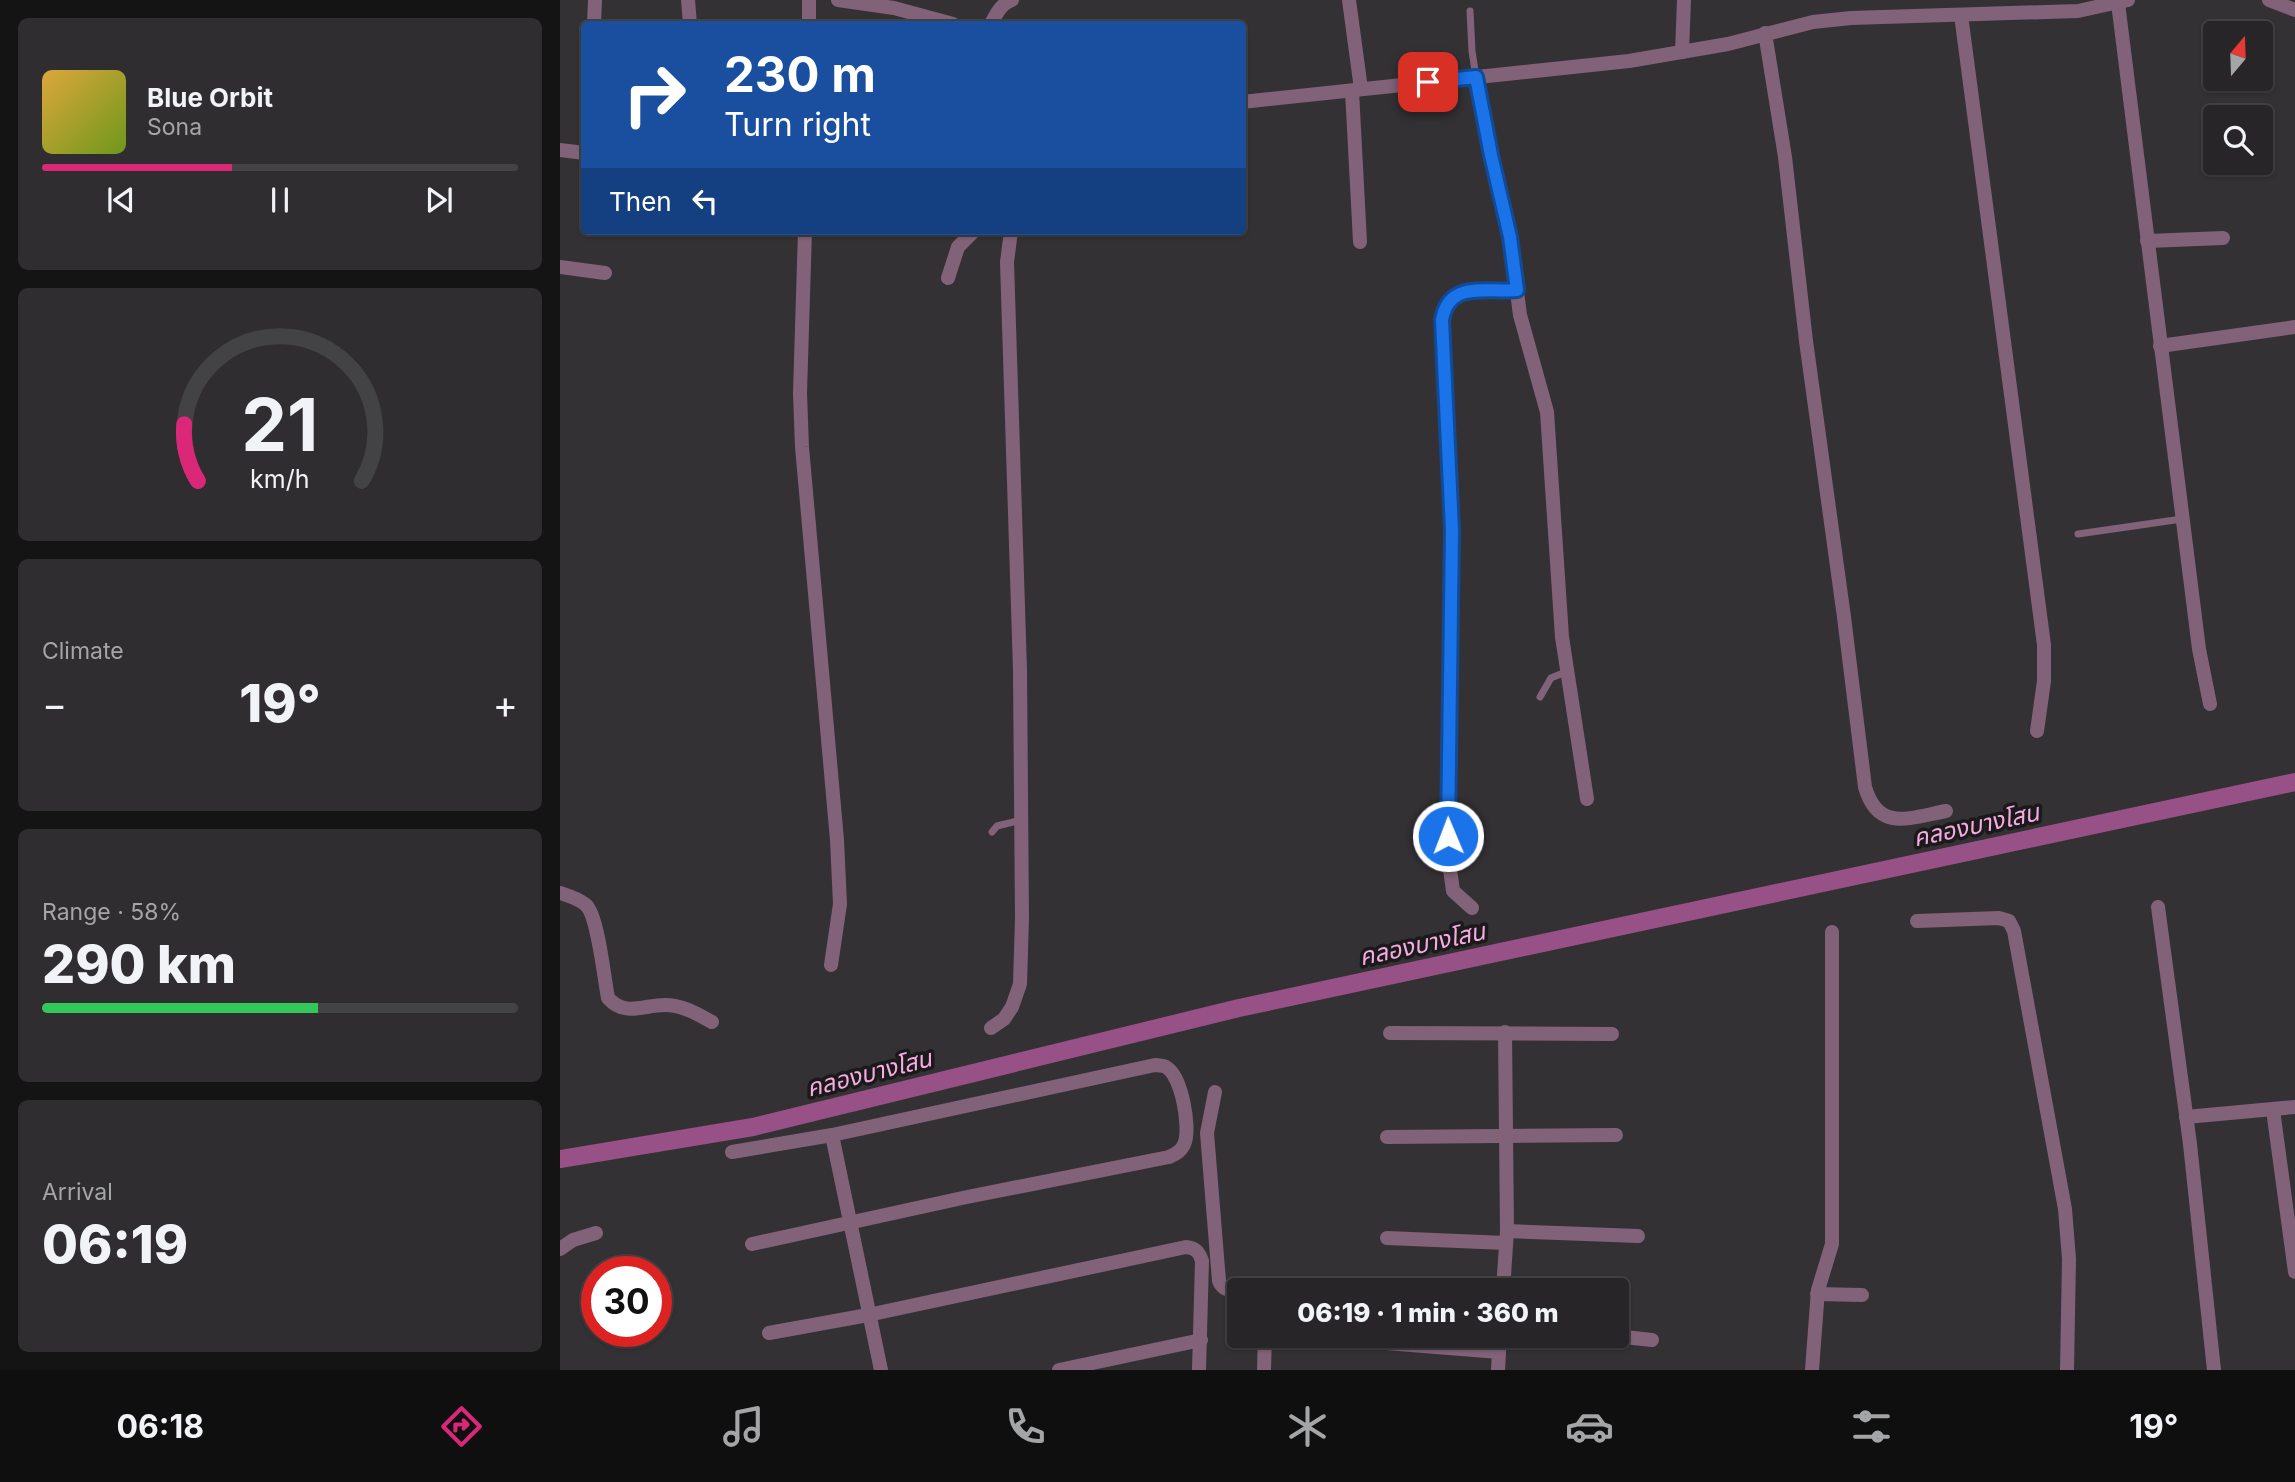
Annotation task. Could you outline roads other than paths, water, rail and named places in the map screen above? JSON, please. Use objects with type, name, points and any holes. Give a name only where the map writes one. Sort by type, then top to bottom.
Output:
[{"type":"street","points":[[594,21],[595,0]]},
{"type":"street","points":[[688,0],[690,21]]},
{"type":"street","points":[[809,0],[809,21]]},
{"type":"street","points":[[838,0],[894,8],[942,21]]},
{"type":"street","points":[[993,21],[1006,2],[1012,0]]},
{"type":"street","points":[[1349,0],[1356,90],[1360,242]]},
{"type":"street","points":[[1682,52],[1684,0]]},
{"type":"street","points":[[2269,0],[2295,10]]},
{"type":"street","points":[[1246,102],[1629,61],[1728,44],[1813,22],[1851,18],[2078,11],[2123,1],[2147,241],[2199,649],[2210,704]]},
{"type":"street","points":[[1961,15],[2044,645],[2044,681],[2038,731]]},
{"type":"street","points":[[1765,33],[1785,157],[1806,341],[1865,787],[1870,802],[1886,817],[1898,819],[1946,811]]},
{"type":"street","points":[[1476,77],[1510,237],[1522,326],[1547,412],[1555,560],[1567,671],[1587,799]]},
{"type":"street","points":[[560,150],[581,153]]},
{"type":"street","points":[[804,235],[800,393],[833,776],[840,904],[831,965]]},
{"type":"street","points":[[948,278],[958,247],[970,235]]},
{"type":"street","points":[[991,1028],[1004,1019],[1012,1007],[1020,984],[1022,918],[1016,497],[1009,389],[1007,275],[1010,235]]},
{"type":"street","points":[[2147,241],[2223,237]]},
{"type":"street","points":[[560,267],[606,273]]},
{"type":"street","points":[[1472,908],[1453,891],[1449,862],[1447,784],[1452,530],[1442,320],[1444,308],[1451,297],[1461,292],[1517,290]]},
{"type":"street","points":[[2160,346],[2295,327]]},
{"type":"street","points":[[560,893],[588,907],[594,919],[608,998],[614,1005],[624,1010],[665,1005],[684,1008],[712,1023]]},
{"type":"street","points":[[2158,907],[2186,1117],[2214,1370]]},
{"type":"street","points":[[1917,921],[1999,918],[2009,922],[2014,931],[2065,1209],[2069,1259],[2067,1370]]},
{"type":"street","points":[[1812,1370],[1817,1294],[1832,1244],[1832,932]]},
{"type":"street","points":[[1504,1278],[1506,1237],[1505,1032]]},
{"type":"street","points":[[1390,1033],[1612,1034]]},
{"type":"street","points":[[732,1152],[832,1135],[1155,1065],[1166,1067],[1173,1074],[1184,1100],[1185,1143],[1179,1152],[1169,1157],[752,1244]]},
{"type":"street","points":[[1215,1092],[1207,1133],[1219,1281],[1221,1287],[1227,1289]]},
{"type":"street","points":[[2186,1117],[2295,1107]]},
{"type":"street","points":[[2273,1110],[2295,1272]]},
{"type":"street","points":[[832,1135],[881,1370]]},
{"type":"street","points":[[1387,1137],[1616,1135]]},
{"type":"street","points":[[560,1249],[573,1240],[597,1233]]},
{"type":"street","points":[[1387,1238],[1638,1236]]},
{"type":"street","points":[[769,1333],[868,1315],[1186,1247],[1199,1253],[1202,1261],[1199,1370]]},
{"type":"street","points":[[1817,1294],[1862,1295]]},
{"type":"street","points":[[1629,1338],[1651,1340]]},
{"type":"street","points":[[1059,1370],[1201,1340]]},
{"type":"street","points":[[1264,1370],[1265,1348]]},
{"type":"street","points":[[1449,1348],[1499,1352]]},
{"type":"street","points":[[1498,1370],[1499,1348]]},
{"type":"lane","points":[[1470,11],[1476,77]]},
{"type":"lane","points":[[2078,534],[2182,519]]},
{"type":"lane","points":[[1540,697],[1551,678],[1567,671]]},
{"type":"lane","points":[[992,832],[997,826],[1022,820]]},
{"type":"waterway","name":"คลองบางโสน","points":[[560,1159],[753,1127],[1239,1008],[2295,782]]}]
